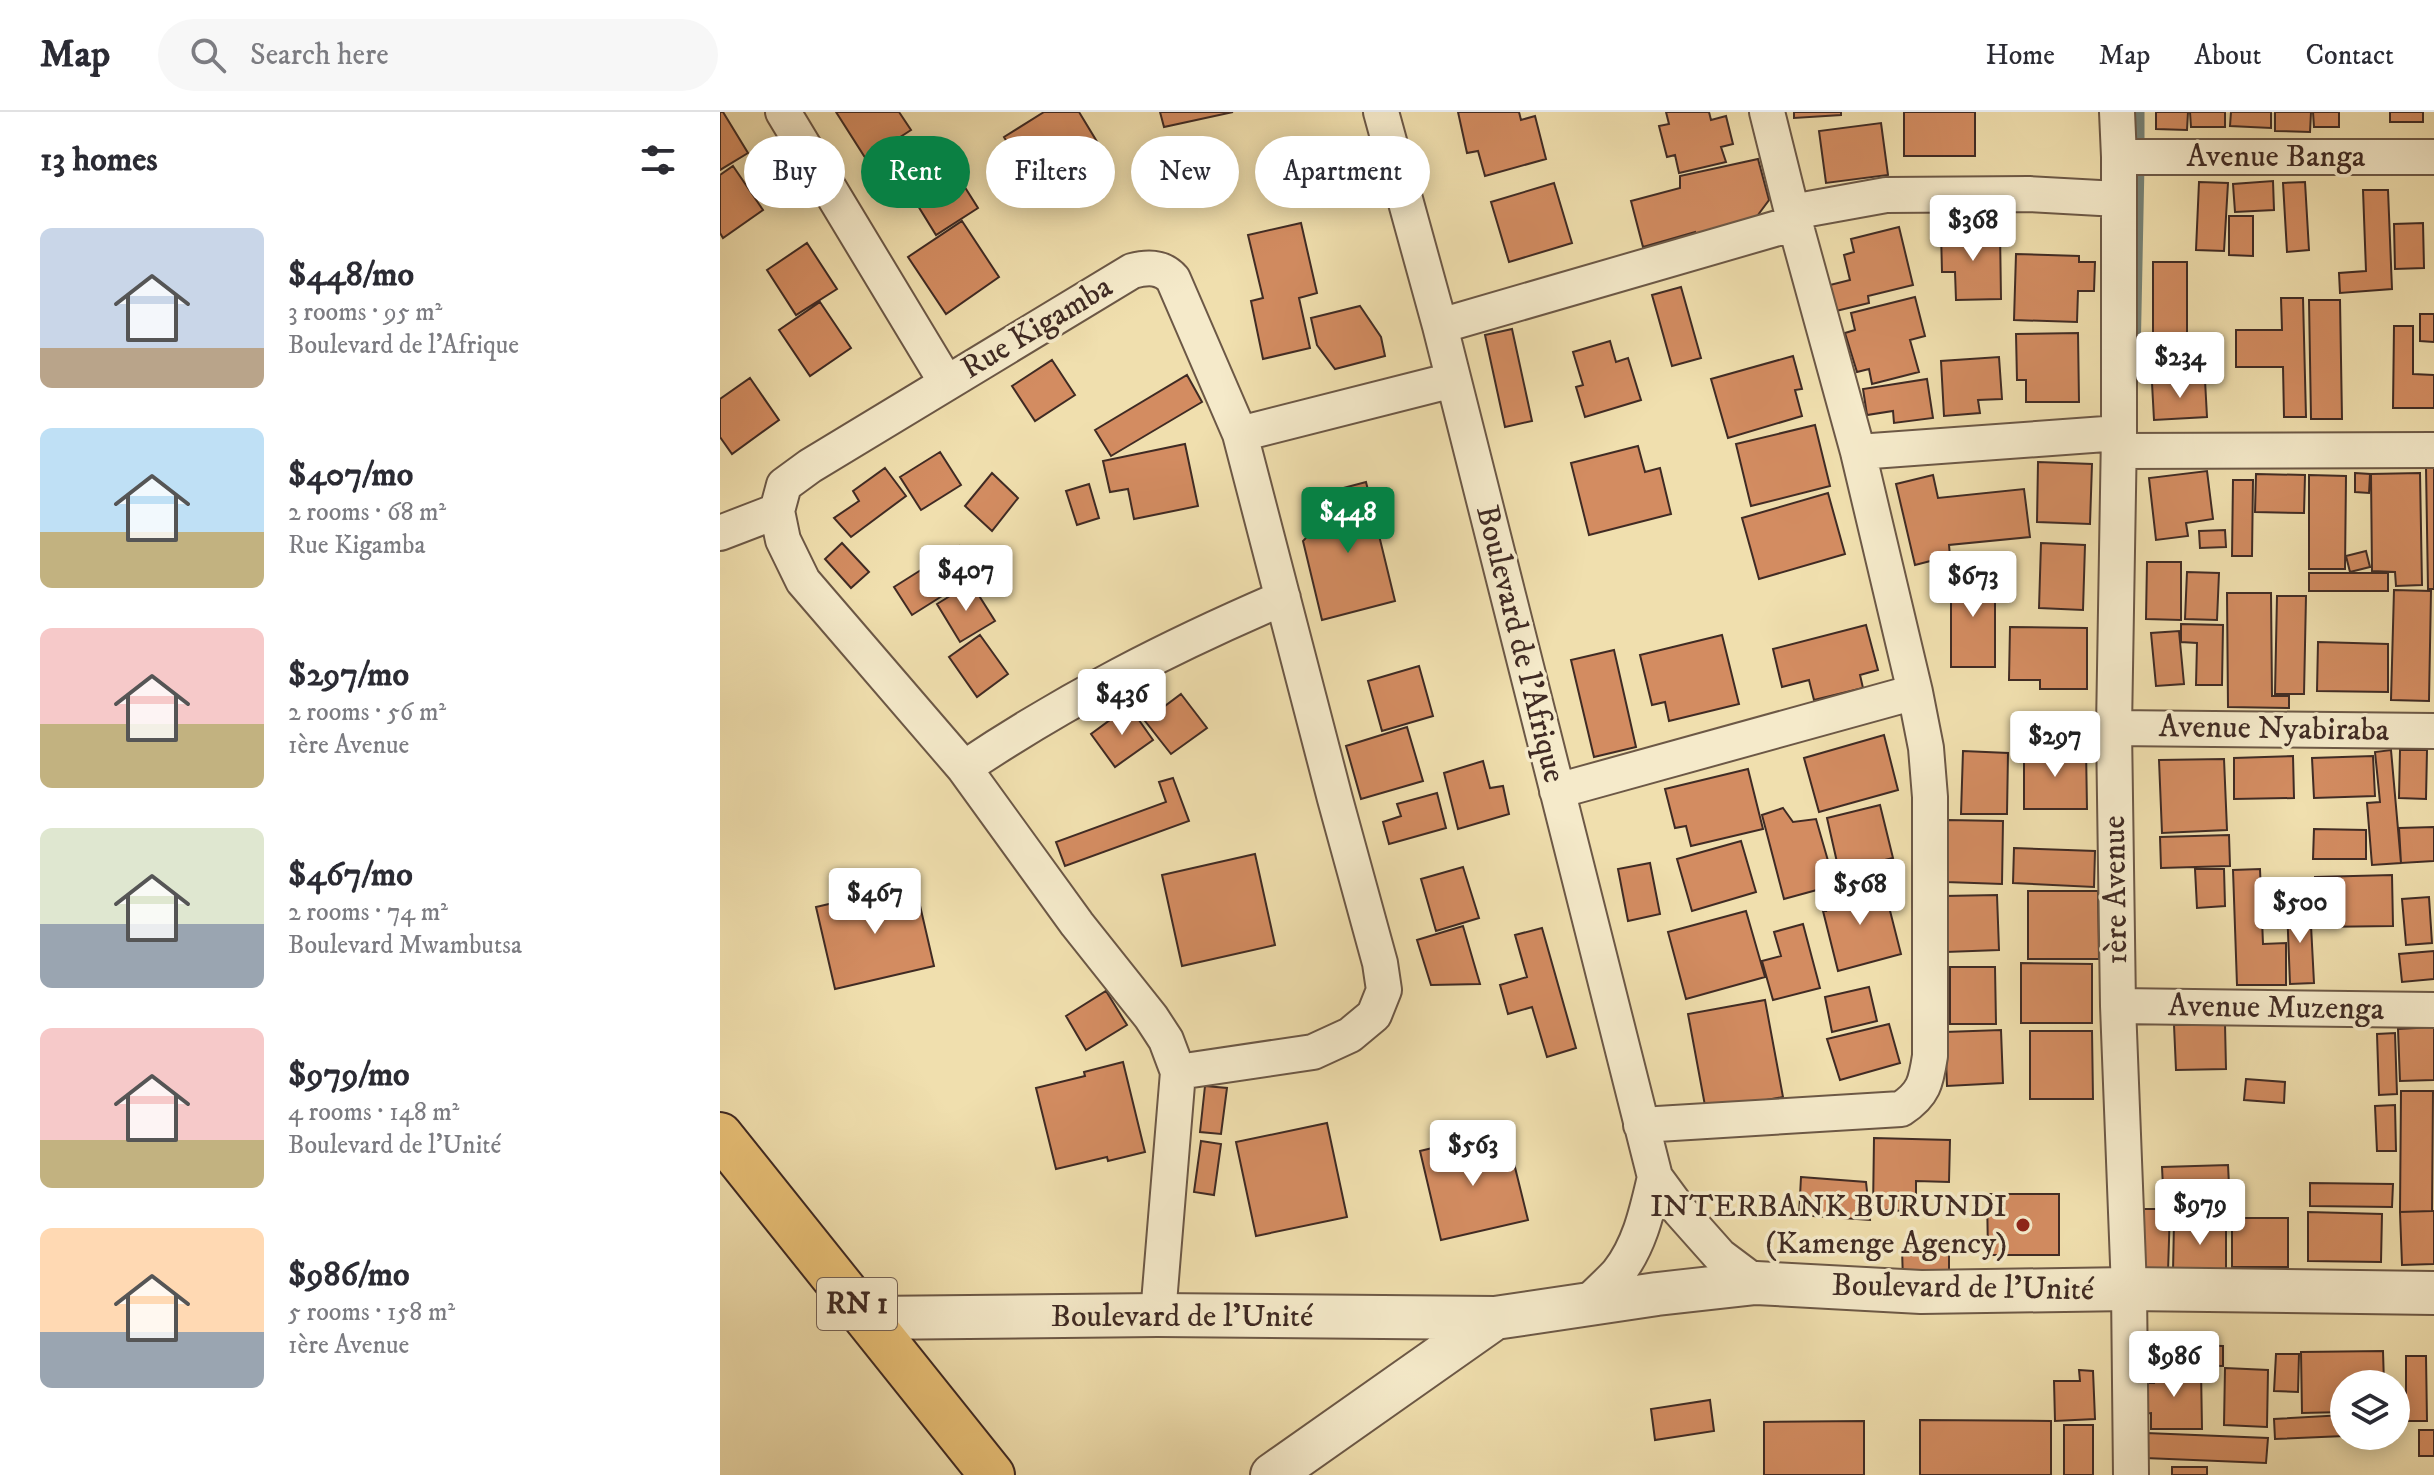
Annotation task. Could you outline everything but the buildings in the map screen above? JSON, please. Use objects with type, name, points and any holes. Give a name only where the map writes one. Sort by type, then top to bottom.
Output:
[{"type":"highway","name":"RN 1","points":[[720,1135],[992,1475]]},
{"type":"street","points":[[783,112],[946,382]]},
{"type":"street","name":"Boulevard de l'Afrique","points":[[1381,112],[1440,326],[1655,1177],[1720,1256],[1756,1283]]},
{"type":"street","points":[[1641,1125],[1901,1109],[1915,1100],[1925,1084],[1930,1056],[1930,797],[1926,748],[1858,452],[1767,112]]},
{"type":"street","name":"1ère Avenue","points":[[2117,112],[2119,442],[2114,728],[2131,1475]]},
{"type":"street","name":"Avenue Banga","points":[[2119,157],[2434,157]]},
{"type":"street","points":[[1440,326],[1794,218],[1886,195],[2029,194],[2118,199]]},
{"type":"street","name":"Rue Kigamba","points":[[777,511],[784,485],[946,382],[1132,271],[1156,268],[1168,272],[1240,434],[1380,963],[1384,990],[1374,1015],[1350,1035],[1313,1052],[1178,1072]]},
{"type":"street","points":[[1240,434],[1453,380]]},
{"type":"street","points":[[1858,452],[2119,442],[2434,450]]},
{"type":"street","points":[[720,533],[777,511],[783,540],[803,581],[964,768],[1166,1040],[1178,1072],[1158,1315]]},
{"type":"street","points":[[964,768],[1084,693],[1159,654],[1283,598]]},
{"type":"street","points":[[1557,791],[1915,692]]},
{"type":"street","name":"Avenue Nyabiraba","points":[[2114,728],[2434,731]]},
{"type":"street","name":"Avenue Muzenga","points":[[2118,1006],[2434,1010]]},
{"type":"street","name":"Boulevard de l'Afrique","points":[[1586,1305],[1619,1272],[1632,1249],[1644,1225],[1655,1177]]},
{"type":"street","name":"Boulevard de l'Unité","points":[[869,1318],[1158,1315],[1495,1318],[1756,1283],[1921,1292],[2129,1289],[2434,1293]]},
{"type":"street","name":"Boulevard de l'Unité","points":[[1272,1475],[1495,1318]]},
{"type":"waterway","points":[[2140,112],[2140,149]]},
{"type":"waterway","points":[[2136,361],[2140,164]]},
{"type":"place","name":"INTERBANK BURUNDI (Kamenge Agency)","points":[[2023,1225]]}]
